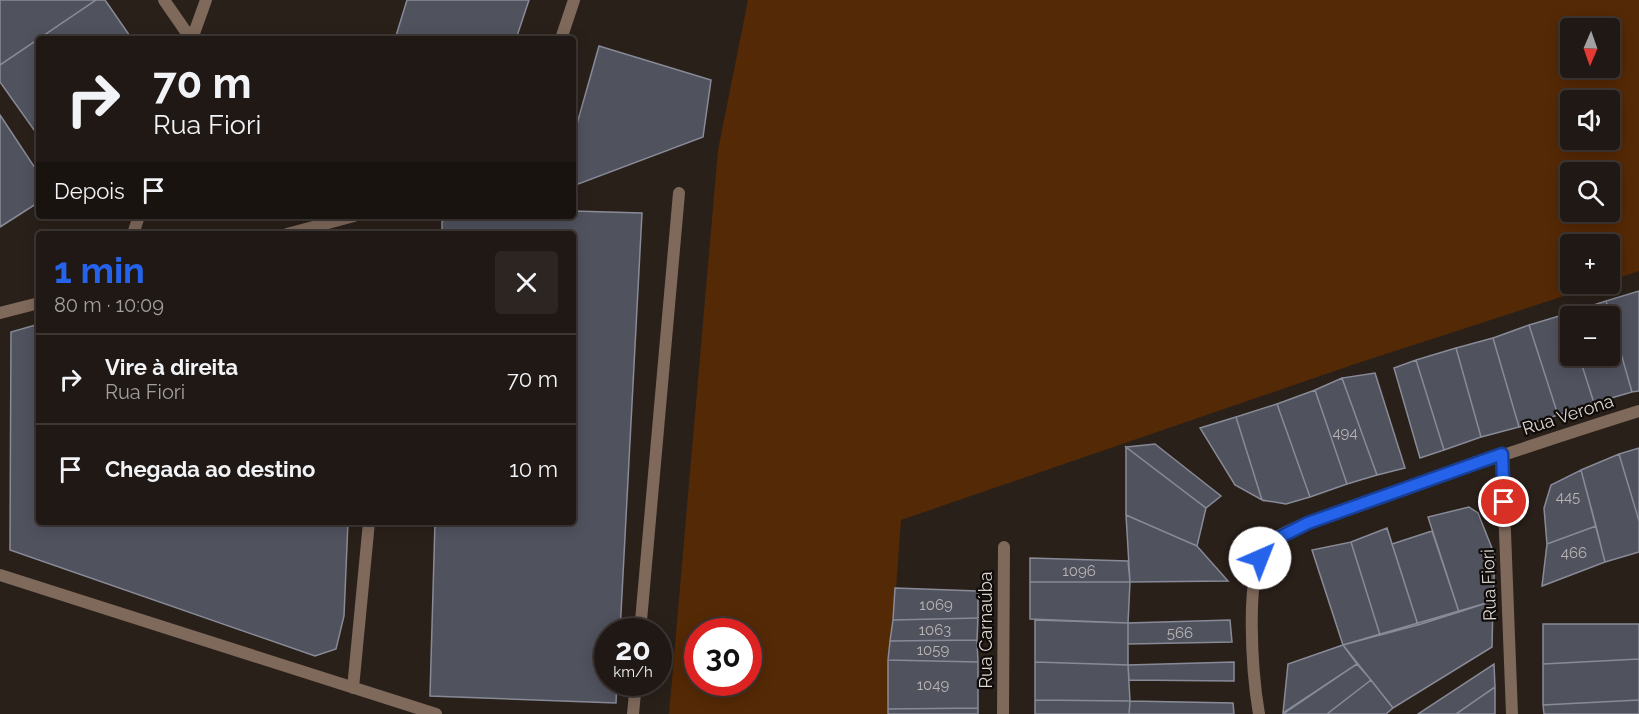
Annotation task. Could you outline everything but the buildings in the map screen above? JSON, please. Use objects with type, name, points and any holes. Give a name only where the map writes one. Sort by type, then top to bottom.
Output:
[{"type":"street","points":[[164,0],[189,36]]},
{"type":"street","points":[[192,36],[206,0]]},
{"type":"street","points":[[562,36],[574,0]]},
{"type":"street","points":[[641,618],[679,192]]},
{"type":"street","points":[[298,231],[343,219]]},
{"type":"street","points":[[0,313],[36,304]]},
{"type":"street","name":"Rua Verona","points":[[1258,714],[1255,690],[1253,586],[1260,558],[1268,543],[1308,523],[1502,454],[1639,411]]},
{"type":"street","name":"Rua Fiori","points":[[1502,454],[1512,714]]},
{"type":"street","points":[[353,688],[369,525]]},
{"type":"street","name":"Rua Carnaúba","points":[[1003,714],[1004,547]]},
{"type":"street","points":[[0,575],[436,714]]},
{"type":"street","points":[[633,714],[635,696]]},
{"type":"shaded area","points":[[748,0],[1639,0],[1639,271],[1620,278],[1620,234],[1560,234],[1560,294],[1570,294],[1358,363],[901,520],[887,714],[669,714],[718,150]]},
{"type":"route","points":[[1260,558],[1268,543],[1308,523],[1502,454],[1504,502]]}]
